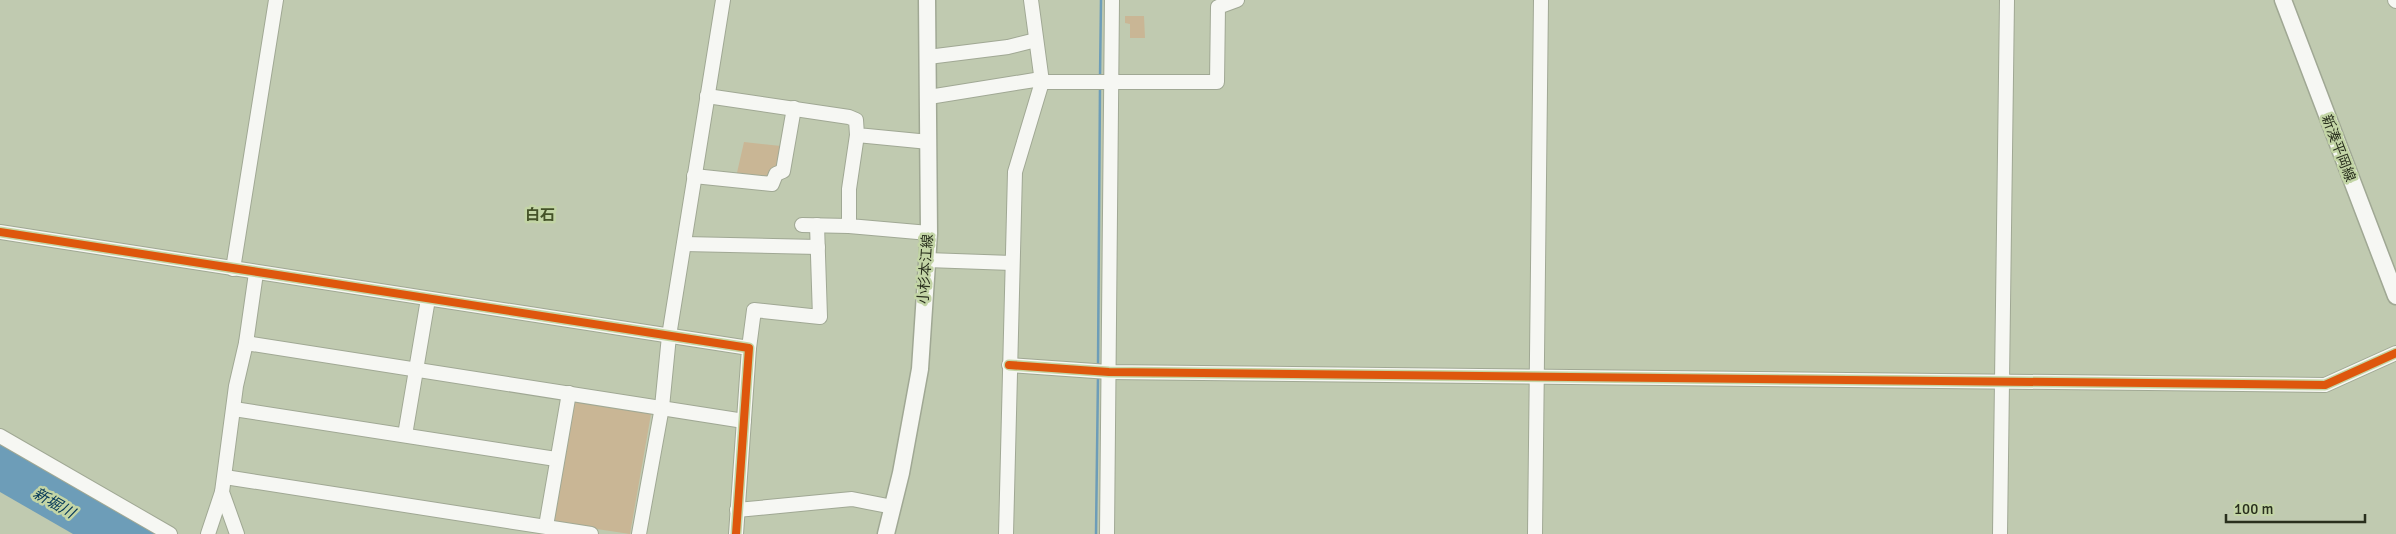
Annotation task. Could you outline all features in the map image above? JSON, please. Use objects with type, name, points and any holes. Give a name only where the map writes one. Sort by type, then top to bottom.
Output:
[{"type":"main road","name":"小杉本江線","points":[[886,534],[920,369],[928,233],[929,97],[927,0]]},
{"type":"main road","name":"新湊平岡線","points":[[2283,0],[2396,296]]},
{"type":"street","points":[[233,269],[276,0]]},
{"type":"street","points":[[639,534],[662,407],[669,336],[723,0]]},
{"type":"street","points":[[1006,534],[1014,172],[1041,80],[1031,0]]},
{"type":"street","points":[[1107,534],[1112,0]]},
{"type":"street","points":[[929,97],[949,96],[1041,80],[1217,82],[1218,7],[1237,0]]},
{"type":"street","points":[[1535,534],[1541,0]]},
{"type":"street","points":[[2000,534],[2000,382],[2007,0]]},
{"type":"street","points":[[928,57],[1008,47],[1036,40]]},
{"type":"street","points":[[707,96],[850,117],[856,120],[856,135],[849,189],[849,226]]},
{"type":"street","points":[[694,176],[772,184],[776,174],[782,171],[794,108]]},
{"type":"street","points":[[856,135],[929,142]]},
{"type":"street","points":[[802,225],[849,226],[928,233]]},
{"type":"street","points":[[736,534],[754,310],[820,318],[817,225]]},
{"type":"street","points":[[0,232],[750,348]]},
{"type":"street","points":[[684,244],[818,247]]},
{"type":"street","points":[[927,260],[1012,263]]},
{"type":"street","points":[[208,534],[225,477],[236,386],[246,343],[256,273]]},
{"type":"street","points":[[405,436],[428,299]]},
{"type":"street","points":[[246,343],[744,421]]},
{"type":"street","points":[[1009,365],[1109,372],[2326,385],[2396,353]]},
{"type":"street","points":[[546,526],[556,459],[569,393]]},
{"type":"street","points":[[234,409],[556,459]]},
{"type":"street","points":[[0,436],[170,534]]},
{"type":"street","points":[[225,477],[591,534]]},
{"type":"street","points":[[222,492],[236,534]]},
{"type":"street","points":[[737,510],[852,499],[892,507]]},
{"type":"shaded area","points":[[1125,16],[1144,16],[1145,38],[1130,38],[1130,24],[1125,23]]},
{"type":"shaded area","points":[[744,142],[781,146],[780,169],[771,181],[736,177]]},
{"type":"shaded area","points":[[576,399],[649,411],[651,414],[630,534],[557,523],[552,514],[572,403]]},
{"type":"water","name":"新堀川","points":[[0,444],[155,534],[73,534],[0,492]]},
{"type":"waterway","points":[[1100,78],[1101,0]]},
{"type":"waterway","points":[[1098,368],[1100,86]]},
{"type":"waterway","points":[[1096,534],[1098,376]]},
{"type":"cycle path","points":[[0,232],[749,348],[736,534]]},
{"type":"cycle path","points":[[1009,365],[1109,372],[2325,385],[2396,353]]},
{"type":"district","name":"白石","points":[[540,215]]}]
